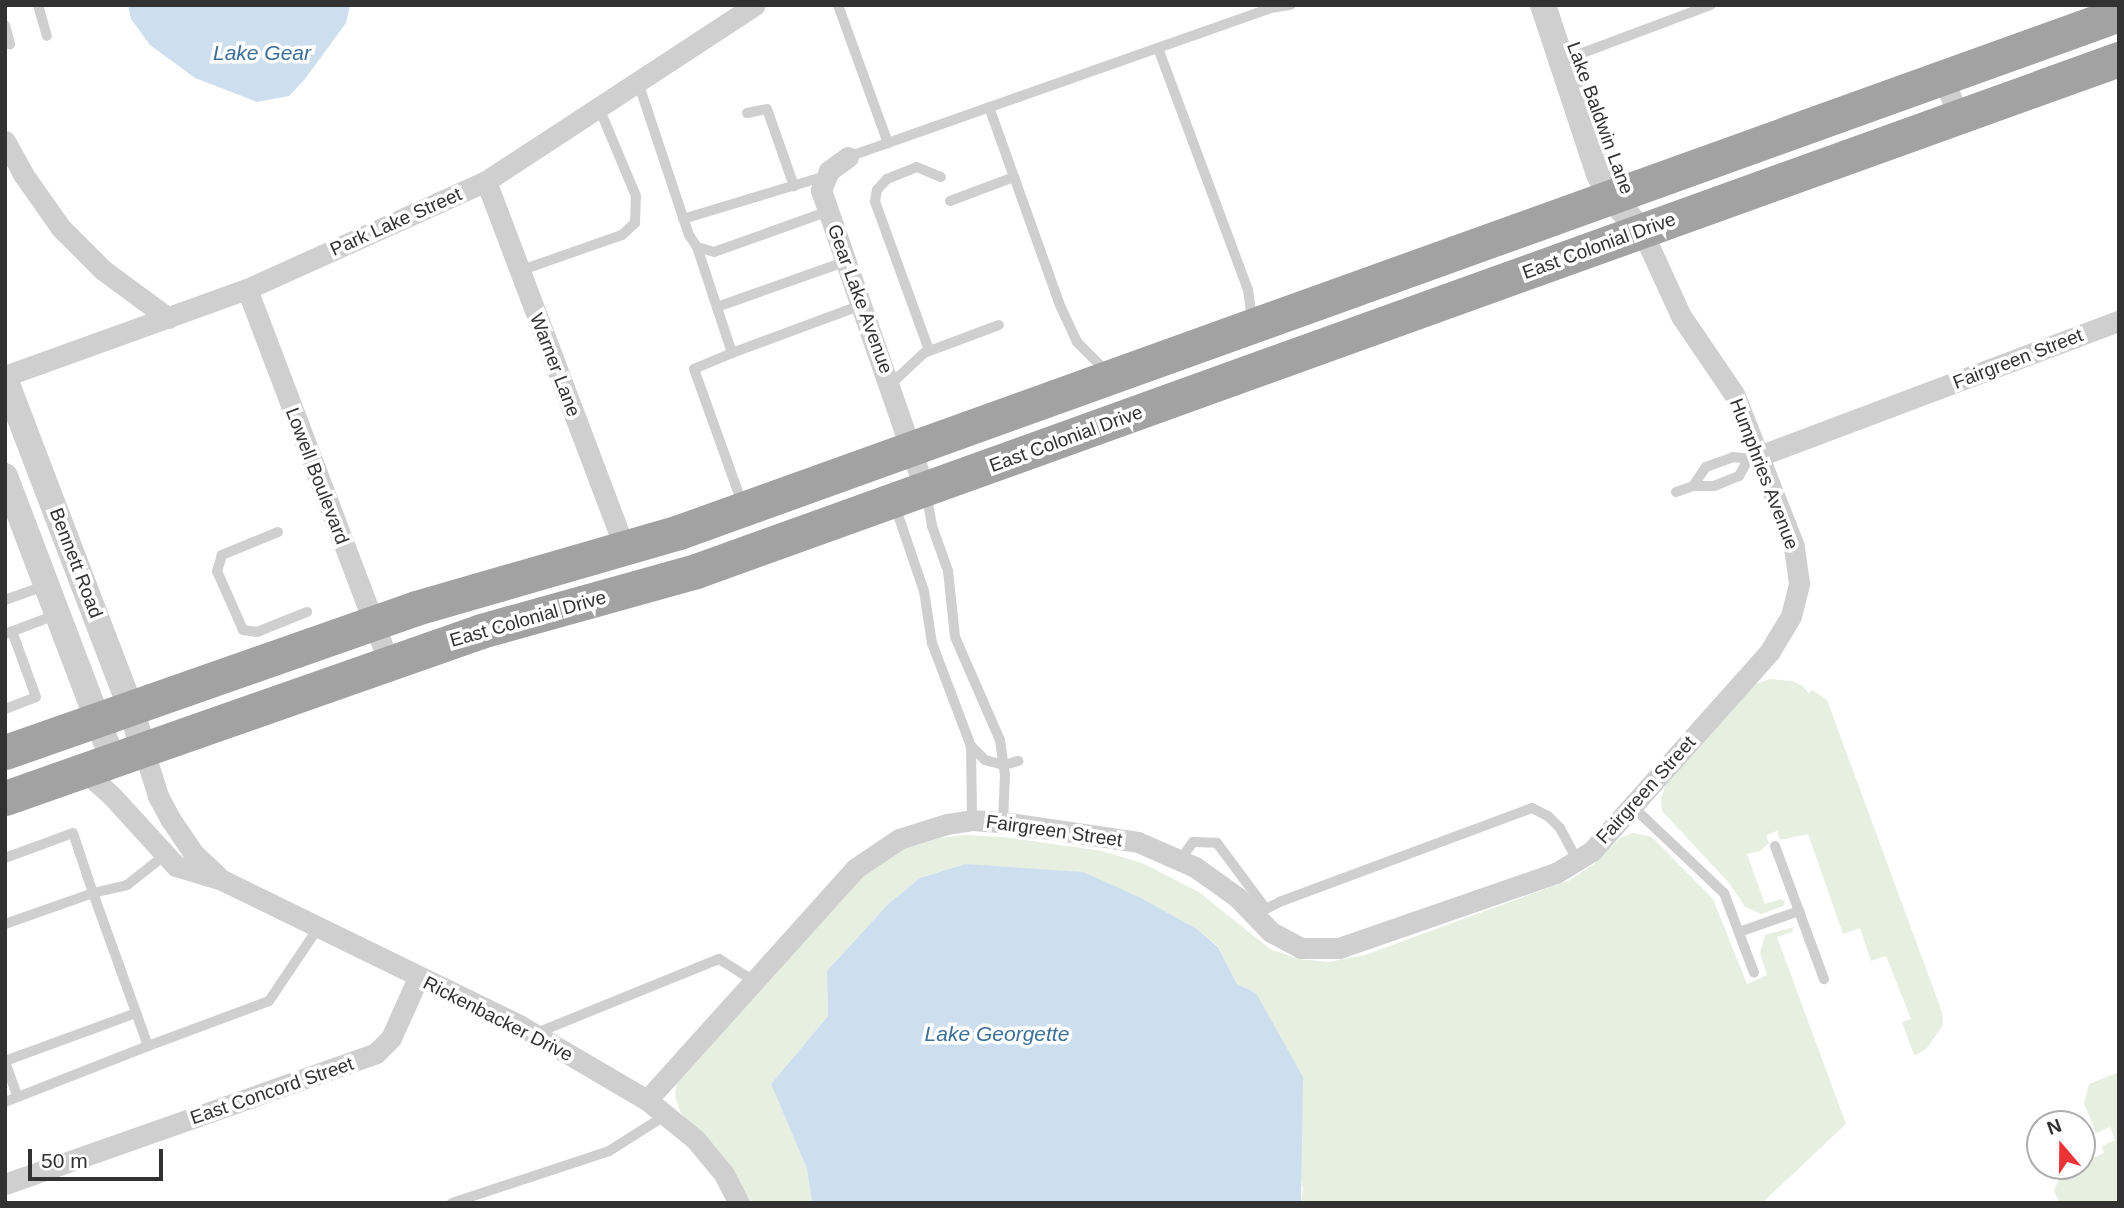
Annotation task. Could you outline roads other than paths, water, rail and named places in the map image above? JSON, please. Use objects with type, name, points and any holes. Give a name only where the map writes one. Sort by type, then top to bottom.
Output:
[{"type":"highway","points":[[5,752],[373,622],[625,549],[745,509],[1943,78],[2104,16]]},
{"type":"highway","name":"East Colonial Drive","points":[[5,798],[389,662],[558,609],[696,571],[2119,59]]},
{"type":"highway","points":[[1198,391],[1235,359],[1246,344],[1253,327]]},
{"type":"highway","points":[[628,591],[643,561],[679,532]]},
{"type":"highway","points":[[558,609],[610,573],[625,549]]},
{"type":"street","name":"Park Lake Street","points":[[5,378],[247,289],[486,181],[755,5]]},
{"type":"street","name":"Lake Baldwin Lane","points":[[1543,5],[1599,174],[1618,195],[1642,231]]},
{"type":"street","name":"Lake Baldwin Lane","points":[[1560,5],[1618,195]]},
{"type":"street","points":[[1943,78],[1959,117]]},
{"type":"street","points":[[5,141],[12,169],[61,228],[103,270],[168,318]]},
{"type":"street","points":[[825,176],[848,157]]},
{"type":"street","name":"Gear Lake Avenue","points":[[825,176],[821,190],[914,449],[910,495]]},
{"type":"street","name":"Warner Lane","points":[[486,181],[625,549]]},
{"type":"street","name":"Humphries Avenue","points":[[1642,231],[1682,316],[1734,394],[1754,458],[1794,546],[1799,583],[1791,616],[1770,650]]},
{"type":"street","name":"Lowell Boulevard","points":[[247,289],[389,662]]},
{"type":"street","name":"Fairgreen Street","points":[[1754,458],[2119,321]]},
{"type":"street","name":"Bennett Road","points":[[5,378],[130,706],[112,759]]},
{"type":"street","points":[[910,495],[914,449]]},
{"type":"street","name":"Bennett Road","points":[[5,476],[112,759]]},
{"type":"street","name":"Fairgreen Street","points":[[647,1100],[856,868],[899,839],[972,820],[1138,842],[1195,867],[1260,912],[1271,932],[1301,948],[1339,948],[1556,873],[1591,851],[1770,650]]},
{"type":"street","name":"Rickenbacker Drive","points":[[112,759],[132,817],[176,866],[222,880],[534,1034],[647,1100],[695,1139],[724,1174],[738,1203]]},
{"type":"street","name":"Rickenbacker Drive","points":[[112,759],[132,817]]},
{"type":"street","name":"Rickenbacker Drive","points":[[112,759],[155,787],[193,853],[222,880]]},
{"type":"street","name":"East Concord Street","points":[[5,1184],[376,1053],[391,1038],[418,978]]},
{"type":"lane","points":[[38,5],[47,36]]},
{"type":"lane","points":[[838,5],[888,143]]},
{"type":"lane","points":[[848,157],[1271,8],[1291,5]]},
{"type":"lane","points":[[1577,55],[1711,5]]},
{"type":"lane","points":[[5,25],[10,44]]},
{"type":"lane","points":[[1158,48],[1248,290],[1253,327]]},
{"type":"lane","points":[[638,82],[683,219],[697,247],[732,353]]},
{"type":"lane","points":[[989,107],[1059,303],[1077,342],[1112,377]]},
{"type":"lane","points":[[519,271],[622,235],[635,223],[636,196],[599,108]]},
{"type":"lane","points":[[747,113],[767,109],[794,186]]},
{"type":"lane","points":[[929,351],[875,202],[877,190],[887,179],[917,167],[941,177]]},
{"type":"lane","points":[[683,219],[825,176]]},
{"type":"lane","points":[[950,201],[1014,177]]},
{"type":"lane","points":[[697,247],[714,252],[829,211]]},
{"type":"lane","points":[[717,307],[846,261]]},
{"type":"lane","points":[[745,509],[694,369],[862,304]]},
{"type":"lane","points":[[891,384],[929,351],[999,325]]},
{"type":"lane","points":[[1693,486],[1706,467],[1733,457],[1754,458]]},
{"type":"lane","points":[[1676,492],[1693,486],[1714,486],[1740,476],[1754,458]]},
{"type":"lane","points":[[910,495],[932,643],[971,746],[972,820]]},
{"type":"lane","points":[[910,495],[932,526],[948,571],[955,637],[1000,740],[1004,765],[1003,822]]},
{"type":"lane","points":[[278,532],[222,555],[218,571],[243,630],[257,632],[307,612]]},
{"type":"lane","points":[[5,600],[47,585]]},
{"type":"lane","points":[[5,709],[36,696],[9,633],[58,614]]},
{"type":"lane","points":[[971,746],[985,760],[1004,765],[1018,761]]},
{"type":"lane","points":[[1632,806],[1724,893],[1754,973]]},
{"type":"lane","points":[[1180,860],[1194,842],[1217,843],[1260,912],[1532,808],[1548,816],[1560,828],[1577,860]]},
{"type":"lane","points":[[5,858],[74,833],[148,1046]]},
{"type":"lane","points":[[1774,846],[1824,979]]},
{"type":"lane","points":[[5,924],[93,894],[127,886],[165,855]]},
{"type":"lane","points":[[1739,932],[1799,911]]},
{"type":"lane","points":[[5,1102],[269,1002],[318,928]]},
{"type":"lane","points":[[534,1034],[719,958],[754,981]]},
{"type":"lane","points":[[18,1097],[5,1061],[136,1013]]},
{"type":"lane","points":[[452,1203],[609,1151],[666,1115]]},
{"type":"water","name":"Lake Gear","points":[[128,5],[350,5],[346,23],[305,79],[289,96],[257,102],[195,78],[150,45],[131,19]]},
{"type":"water","name":"Lake Georgette","points":[[965,864],[1083,872],[1141,898],[1197,929],[1218,947],[1237,984],[1256,993],[1303,1077],[1301,1203],[812,1203],[807,1169],[771,1084],[828,1016],[827,971],[888,904],[920,878]]}]
